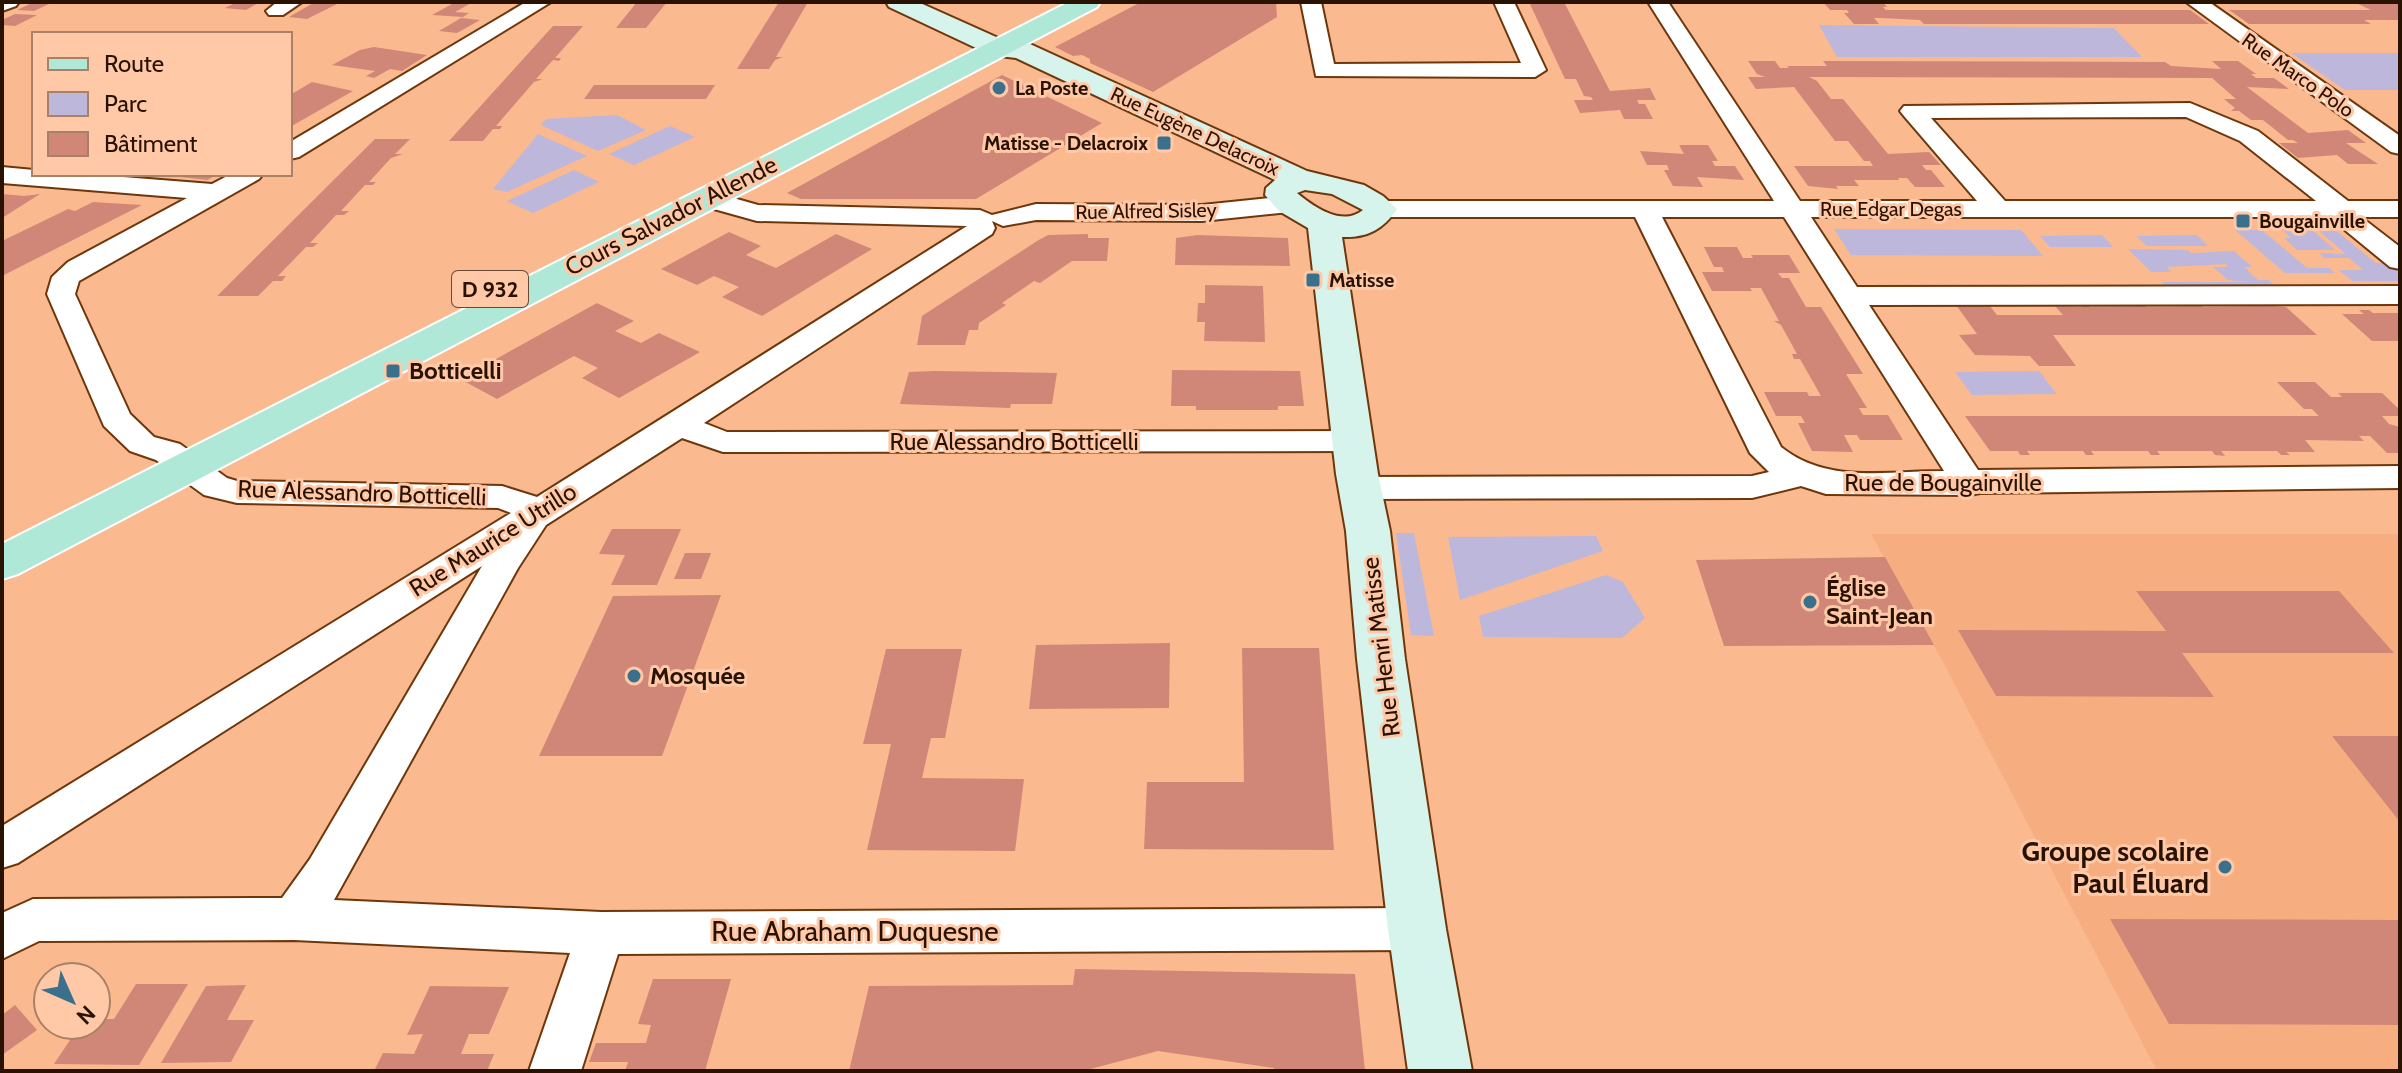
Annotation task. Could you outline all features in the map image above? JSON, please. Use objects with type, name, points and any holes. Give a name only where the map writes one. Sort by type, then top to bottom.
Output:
[{"type":"main road","name":"D 932","points":[[989,44],[1052,2]]},
{"type":"main road","name":"D 932","points":[[989,44],[1088,2]]},
{"type":"main road","name":"Cours Salvador Allende","points":[[2,539],[179,459],[705,198],[989,44]]},
{"type":"main road","name":"Cours Salvador Allende","points":[[2,563],[179,459],[643,210],[770,138],[989,44]]},
{"type":"street","points":[[2,5],[9,2]]},
{"type":"street","points":[[292,151],[541,2]]},
{"type":"street","name":"Rue Eugène Delacroix","points":[[898,2],[989,44],[1021,50],[1299,199]]},
{"type":"street","points":[[1311,2],[1324,71],[1535,70],[1504,2]]},
{"type":"street","points":[[1658,2],[1970,484]]},
{"type":"street","name":"Rue Marco Polo","points":[[2196,2],[2400,147]]},
{"type":"street","points":[[1998,209],[1912,111],[2190,110],[2249,136],[2400,261]]},
{"type":"street","points":[[2,175],[214,192],[246,176]]},
{"type":"street","points":[[1325,181],[1371,200],[1381,209],[1368,225],[1351,228],[1299,199],[1325,181]]},
{"type":"street","name":"Rue Alessandro Botticelli","points":[[214,192],[66,277],[61,294],[116,419],[142,444],[179,459],[216,487],[237,492],[502,497],[539,511]]},
{"type":"street","points":[[705,198],[757,213],[988,221]]},
{"type":"street","name":"Rue Alfred Sisley","points":[[988,221],[1036,212],[1202,213],[1299,199]]},
{"type":"street","name":"Rue Henri Matisse","points":[[1299,199],[1353,441],[1368,531],[1381,659],[1417,929],[1440,1071]]},
{"type":"street","name":"Rue Edgar Degas","points":[[1381,209],[2400,209]]},
{"type":"street","name":"Rue de Bougainville","points":[[1645,210],[1767,453],[1787,469],[1802,475],[1826,483],[1970,484],[2400,477]]},
{"type":"street","name":"Rue Maurice Utrillo","points":[[2,849],[679,425],[988,221]]},
{"type":"street","points":[[1847,296],[2400,295]]},
{"type":"street","name":"Rue Alessandro Botticelli","points":[[679,425],[723,442],[1353,441]]},
{"type":"street","points":[[1360,488],[1752,487],[1802,475]]},
{"type":"street","points":[[294,919],[326,873],[503,561],[539,511]]},
{"type":"street","name":"Rue Abraham Duquesne","points":[[2,937],[33,920],[294,919],[601,933],[1417,929]]},
{"type":"street","points":[[555,1071],[601,933]]},
{"type":"shaded area","name":"Groupe scolaire Paul Éluard","points":[[1871,534],[2400,534],[2400,1071],[2157,1071],[1944,664]]},
{"type":"green space","points":[[1819,25],[2114,28],[2142,57],[1837,57]]},
{"type":"green space","points":[[2291,53],[2400,53],[2400,90],[2345,90]]},
{"type":"green space","points":[[617,115],[646,130],[598,151],[541,125],[546,119]]},
{"type":"green space","points":[[670,126],[695,137],[634,165],[609,154]]},
{"type":"green space","points":[[538,134],[587,156],[507,192],[493,189]]},
{"type":"green space","points":[[574,170],[599,182],[533,213],[507,201]]},
{"type":"green space","points":[[2263,225],[2329,225],[2376,263],[2396,263],[2400,267],[2400,281],[2352,281],[2339,270],[2363,270],[2349,258],[2324,258],[2319,253],[2346,254],[2318,230],[2312,230],[2335,250],[2297,250],[2284,238],[2291,238],[2283,230],[2268,230]]},
{"type":"green space","points":[[1834,229],[2021,230],[2043,256],[1851,255]]},
{"type":"green space","points":[[2235,230],[2262,230],[2307,268],[2329,268],[2335,273],[2285,273]]},
{"type":"green space","points":[[2102,235],[2113,247],[2050,247],[2040,236]]},
{"type":"green space","points":[[2197,235],[2208,246],[2147,246],[2136,236]]},
{"type":"green space","points":[[2128,249],[2187,250],[2191,253],[2234,251],[2252,267],[2244,267],[2258,280],[2269,280],[2281,292],[2224,292],[2218,286],[2187,286],[2171,292],[2162,282],[2248,282],[2228,280],[2213,267],[2227,267],[2226,264],[2167,267],[2171,272],[2151,272]]},
{"type":"green space","points":[[2039,371],[2057,394],[1972,395],[1955,372]]},
{"type":"green space","points":[[1396,533],[1414,533],[1434,636],[1411,635]]},
{"type":"green space","points":[[1596,536],[1603,551],[1460,600],[1448,537]]},
{"type":"green space","points":[[1606,575],[1623,582],[1645,618],[1622,638],[1483,637],[1479,616]]},
{"type":"building","points":[[34,2],[53,2],[34,11],[17,10]]},
{"type":"building","points":[[237,2],[260,2],[246,10],[225,8]]},
{"type":"building","points":[[315,2],[341,2],[307,19],[289,17]]},
{"type":"building","points":[[473,2],[455,12],[469,13],[463,17],[432,15],[452,4]]},
{"type":"building","points":[[637,2],[667,2],[646,28],[616,28]]},
{"type":"building","points":[[779,2],[808,2],[776,57],[783,57],[775,60],[769,69],[737,69]]},
{"type":"building","points":[[1141,2],[1276,2],[1277,17],[1153,92],[1090,63],[1090,59],[1082,55],[1073,56],[1055,47]]},
{"type":"building","points":[[1529,2],[1564,2],[1610,91],[1650,88],[1656,100],[1637,100],[1639,104],[1645,104],[1653,119],[1624,119],[1620,110],[1580,113],[1574,100],[1593,100],[1584,96],[1576,79],[1565,79]]},
{"type":"building","points":[[1823,2],[1883,2],[1886,10],[2190,10],[2209,24],[1924,24],[1920,20],[1874,18],[1879,24],[1854,24],[1844,13],[1849,13],[1847,10],[1830,10]]},
{"type":"building","points":[[2354,2],[2400,2],[2400,20],[2364,20],[2371,24],[2249,24],[2229,10],[2371,10]]},
{"type":"building","points":[[15,14],[37,15],[15,26],[2,25],[2,20]]},
{"type":"building","points":[[461,18],[480,20],[457,33],[439,31]]},
{"type":"building","points":[[553,26],[583,26],[555,58],[561,58],[559,61],[553,60],[536,79],[543,79],[534,82],[496,126],[502,126],[500,129],[493,129],[483,141],[449,141]]},
{"type":"building","points":[[374,47],[427,55],[402,71],[390,69],[374,78],[366,76],[375,71],[332,65],[360,50]]},
{"type":"building","points":[[1748,61],[1775,61],[1780,68],[1827,66],[1823,61],[2165,62],[2171,66],[2221,69],[2212,61],[2238,61],[2256,74],[2251,74],[2256,78],[2274,78],[2289,89],[2247,87],[2308,133],[2348,130],[2366,143],[2346,143],[2378,164],[2348,164],[2337,155],[2298,158],[2279,143],[2298,143],[2288,140],[2263,120],[2251,120],[2239,111],[2231,111],[2235,108],[2224,99],[2236,99],[2212,78],[1809,77],[1817,81],[1831,99],[1843,99],[1888,154],[1929,152],[1941,165],[1922,165],[1926,170],[1931,170],[1945,187],[1915,187],[1907,178],[1854,180],[1859,186],[1836,186],[1838,189],[1808,186],[1794,166],[1873,166],[1870,161],[1864,161],[1848,141],[1835,141],[1794,87],[1756,89],[1748,77],[1765,77],[1757,74]]},
{"type":"building","points":[[1002,75],[1102,123],[976,199],[801,199],[787,193]]},
{"type":"building","points":[[312,82],[353,91],[292,126],[292,94]]},
{"type":"building","points":[[594,85],[715,85],[706,99],[584,99]]},
{"type":"building","points":[[375,139],[410,139],[395,154],[403,154],[391,158],[369,182],[376,182],[365,185],[341,211],[349,211],[336,215],[310,243],[318,243],[306,247],[278,276],[286,276],[282,281],[273,281],[258,296],[217,296]]},
{"type":"building","points":[[1679,145],[1708,145],[1718,161],[1712,161],[1715,166],[1735,166],[1744,180],[1697,177],[1703,187],[1673,186],[1664,170],[1669,170],[1667,165],[1647,165],[1640,151],[1684,154]]},
{"type":"building","points":[[172,176],[215,176],[207,180]]},
{"type":"building","points":[[2,194],[24,196],[40,194],[2,218]]},
{"type":"building","points":[[93,202],[142,205],[2,276],[2,241],[68,209],[75,211]]},
{"type":"building","points":[[729,232],[761,246],[746,255],[776,268],[836,234],[872,249],[762,316],[722,297],[739,287],[714,276],[697,285],[661,269]]},
{"type":"building","points":[[1088,234],[1088,238],[1109,238],[1107,261],[1072,261],[1040,283],[1034,281],[979,323],[978,330],[969,330],[965,345],[917,345],[922,316],[1037,241],[1048,235]]},
{"type":"building","points":[[1197,235],[1288,238],[1290,266],[1175,265],[1176,238]]},
{"type":"building","points":[[1704,247],[1737,247],[1743,258],[1753,258],[1751,255],[1789,255],[1800,273],[1778,273],[1782,278],[1789,278],[1806,307],[1821,307],[1863,374],[1846,374],[1867,408],[1859,408],[1863,415],[1888,415],[1903,440],[1860,440],[1857,435],[1844,435],[1853,452],[1812,451],[1798,423],[1805,423],[1801,416],[1776,416],[1764,392],[1807,392],[1809,396],[1821,396],[1800,359],[1794,359],[1792,354],[1797,354],[1781,325],[1774,321],[1779,321],[1761,288],[1750,288],[1752,291],[1712,291],[1702,272],[1724,272],[1722,267],[1714,267]]},
{"type":"building","points":[[1205,285],[1263,286],[1265,342],[1204,341],[1205,322],[1197,322],[1198,303],[1205,303]]},
{"type":"building","points":[[597,303],[634,321],[615,331],[641,343],[659,333],[700,352],[619,398],[582,378],[598,368],[574,356],[497,399],[460,379]]},
{"type":"building","points":[[2080,303],[2087,303],[2090,307],[2140,306],[2136,303],[2148,307],[2195,306],[2194,303],[2204,307],[2254,306],[2251,304],[2286,307],[2317,335],[2053,335],[2076,366],[2039,366],[2030,356],[1975,355],[1959,335],[1977,334],[1956,305],[1989,305],[1997,315],[2063,315],[2055,306],[2082,307]]},
{"type":"building","points":[[2359,310],[2400,313],[2400,341],[2372,341],[2342,314],[2364,314]]},
{"type":"building","points":[[1172,370],[1300,371],[1304,406],[1278,406],[1278,410],[1196,410],[1196,406],[1171,406]]},
{"type":"building","points":[[909,372],[1057,373],[1052,404],[1011,404],[1010,408],[900,404]]},
{"type":"building","points":[[2277,382],[2315,382],[2331,397],[2342,397],[2338,393],[2382,393],[2400,410],[2400,416],[2382,416],[2389,424],[2400,427],[2400,453],[2387,453],[2370,436],[2359,436],[2364,441],[2305,440],[2315,452],[2286,452],[2290,455],[2281,455],[2277,451],[2221,451],[2225,456],[2215,455],[2212,451],[2157,451],[2160,455],[2151,455],[2148,451],[2091,451],[2094,455],[2086,455],[2083,451],[2027,451],[2030,455],[2020,455],[2018,451],[1990,451],[1965,416],[2319,416],[2312,409],[2304,409]]},
{"type":"building","points":[[612,529],[681,529],[657,585],[611,585],[625,555],[599,554]]},
{"type":"building","points":[[685,553],[711,553],[701,579],[674,579]]},
{"type":"building","name":"Église Saint-Jean","points":[[1885,557],[1934,645],[1724,646],[1696,560]]},
{"type":"building","points":[[2136,591],[2339,591],[2394,653],[2182,653],[2214,697],[1996,696],[1958,630],[2166,631]]},
{"type":"building","name":"Mosquée","points":[[721,595],[662,756],[539,756],[613,596]]},
{"type":"building","points":[[1170,643],[1169,708],[1029,709],[1036,645]]},
{"type":"building","points":[[1242,648],[1319,648],[1334,850],[1144,849],[1147,782],[1244,782]]},
{"type":"building","points":[[886,649],[962,649],[945,738],[931,738],[922,778],[1024,779],[1015,851],[867,850],[891,744],[863,744]]},
{"type":"building","points":[[2332,736],[2400,736],[2400,822]]},
{"type":"building","points":[[2110,919],[2400,920],[2400,1025],[2169,1024]]},
{"type":"building","points":[[1075,969],[1355,974],[1365,1071],[1274,1071],[1274,1068],[1158,1051],[1083,1071],[849,1071],[869,986],[1073,985]]},
{"type":"building","points":[[653,979],[731,979],[705,1071],[625,1071],[628,1062],[589,1062],[596,1043],[646,1043],[651,1025],[638,1024]]},
{"type":"building","points":[[136,984],[188,984],[139,1065],[54,1064],[69,1041],[112,1041],[114,1019]]},
{"type":"building","points":[[246,985],[227,1020],[254,1020],[231,1062],[161,1063],[206,986]]},
{"type":"building","points":[[430,986],[509,987],[489,1034],[469,1034],[461,1054],[494,1054],[487,1071],[374,1071],[383,1053],[414,1054],[423,1034],[407,1035]]},
{"type":"building","points":[[15,1005],[32,1024],[32,1034],[2,1055],[2,1015]]},
{"type":"place","name":"La Poste","points":[[999,88]]},
{"type":"place","name":"Matisse - Delacroix","points":[[1164,143]]},
{"type":"place","name":"Bougainville","points":[[2243,221]]},
{"type":"place","name":"Matisse","points":[[1313,280]]},
{"type":"place","name":"Botticelli","points":[[393,371]]},
{"type":"place","name":"Église Saint-Jean","points":[[1810,602]]},
{"type":"place","name":"Mosquée","points":[[634,676]]},
{"type":"place","name":"Groupe scolaire Paul Éluard","points":[[2225,867]]}]
